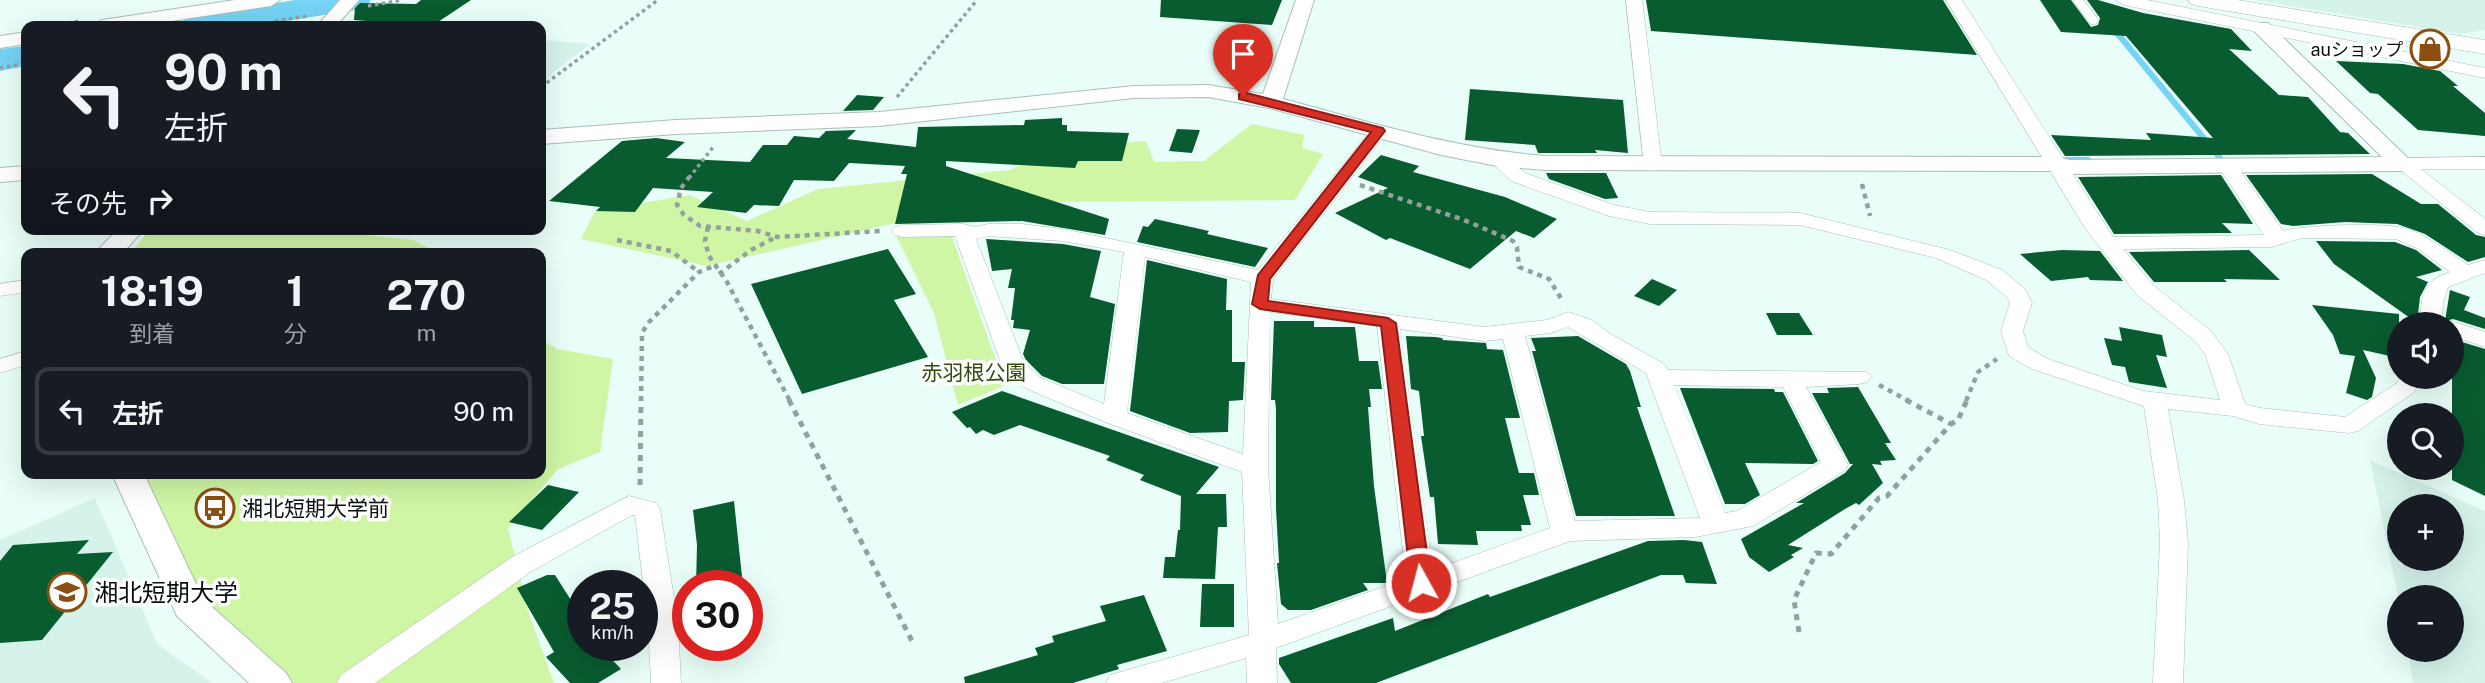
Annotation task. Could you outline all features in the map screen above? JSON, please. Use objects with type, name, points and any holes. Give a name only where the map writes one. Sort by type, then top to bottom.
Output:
[{"type":"main road","points":[[2198,0],[2302,26],[2485,47]]},
{"type":"street","points":[[134,21],[271,0]]},
{"type":"street","points":[[1271,102],[1305,0]]},
{"type":"street","points":[[1633,0],[1653,165]]},
{"type":"street","points":[[1954,0],[2107,243],[2145,290],[2203,336],[2216,354],[2235,409]]},
{"type":"street","points":[[2124,0],[2261,27],[2302,26],[2485,73]]},
{"type":"street","points":[[331,21],[346,5]]},
{"type":"street","points":[[2261,27],[2402,164],[2485,229]]},
{"type":"street","points":[[0,42],[21,39]]},
{"type":"street","points":[[546,137],[879,118],[1169,91],[1208,92],[1271,102],[1441,148],[1497,159],[1653,165],[1857,163],[2056,164],[2070,167],[2485,163]]},
{"type":"street","points":[[1262,683],[1261,645],[1264,639],[1255,467],[1263,278],[1379,131]]},
{"type":"street","points":[[1497,159],[1518,177],[1609,210],[1650,218],[1801,219],[1943,254],[1994,275],[2017,294],[2021,303],[2012,331],[2017,351],[2040,364],[2154,401],[2349,425],[2403,389]]},
{"type":"street","points":[[2227,166],[2272,232],[2279,238]]},
{"type":"street","points":[[0,175],[21,173]]},
{"type":"street","points":[[902,231],[1022,230],[1058,233],[1263,278]]},
{"type":"street","points":[[971,232],[965,236],[1014,366],[1044,390],[1255,467]]},
{"type":"street","points":[[2107,243],[2272,241],[2301,232],[2399,233],[2475,269]]},
{"type":"street","points":[[113,248],[126,235]]},
{"type":"street","points":[[1114,417],[1135,250]]},
{"type":"street","points":[[2435,312],[2432,303],[2439,283],[2475,269]]},
{"type":"street","points":[[0,290],[21,287]]},
{"type":"street","points":[[1260,304],[1484,334],[1551,326],[1568,319],[1584,325],[1601,338],[1656,369],[1715,523]]},
{"type":"street","points":[[1388,323],[1421,583]]},
{"type":"street","points":[[1511,330],[1565,533]]},
{"type":"street","points":[[2464,333],[2485,340]]},
{"type":"street","points":[[0,366],[21,360]]},
{"type":"street","points":[[1659,377],[1791,380],[1859,377]]},
{"type":"street","points":[[1121,683],[1250,646],[1565,533],[1579,530],[1695,528],[1744,519],[1835,465],[1791,380]]},
{"type":"street","points":[[2154,401],[2171,500],[2175,543],[2168,683]]},
{"type":"street","points":[[130,479],[189,607],[273,683]]},
{"type":"street","points":[[352,683],[523,564],[629,505],[640,502],[647,509],[663,624],[666,683]]},
{"type":"lane","points":[[2078,0],[2094,20]]},
{"type":"path","points":[[385,3],[402,0]]},
{"type":"path","points":[[546,84],[658,0]]},
{"type":"path","points":[[879,118],[977,0]]},
{"type":"path","points":[[0,68],[21,65]]},
{"type":"path","points":[[731,125],[678,194],[677,205],[695,224],[758,231],[777,237],[902,231]]},
{"type":"path","points":[[1857,163],[1875,237]]},
{"type":"path","points":[[1340,178],[1464,220],[1513,241],[1517,247],[1515,264],[1518,268],[1549,279],[1555,285],[1568,319]]},
{"type":"path","points":[[708,227],[707,246],[714,266],[727,282],[834,484],[896,614],[913,643]]},
{"type":"path","points":[[719,274],[751,250],[777,237]]},
{"type":"path","points":[[617,240],[671,251],[699,272]]},
{"type":"path","points":[[640,502],[642,333],[648,323],[699,272],[714,266]]},
{"type":"path","points":[[1800,632],[1794,600],[1816,554],[1830,554],[1879,498],[1887,496],[1951,424],[1958,420],[1978,372],[2000,357],[2017,351]]},
{"type":"path","points":[[1859,377],[1869,379],[1951,424]]},
{"type":"shaded area","points":[[2255,0],[2485,0],[2485,30],[2460,34]]},
{"type":"shaded area","points":[[546,40],[590,44],[546,78]]},
{"type":"shaded area","points":[[2370,460],[2387,468],[2387,480],[2415,480],[2447,494],[2387,494],[2387,543]]},
{"type":"shaded area","name":"湘北短期大学","points":[[95,498],[157,644],[212,683],[0,683],[0,540]]},
{"type":"shaded area","points":[[2464,502],[2485,511],[2485,683],[2413,683],[2410,662],[2464,662],[2464,585],[2396,585],[2393,571],[2464,571]]},
{"type":"green space","points":[[1252,124],[1304,135],[1302,148],[1323,154],[1295,200],[909,203],[896,223],[707,266],[581,239],[595,211],[689,195],[747,221],[818,189],[1010,170],[1053,148],[1146,141],[1154,162],[1204,161]]},
{"type":"green space","name":"赤羽根公園","points":[[943,234],[952,237],[995,358],[1013,382],[958,405],[934,313],[896,235]]},
{"type":"green space","points":[[145,235],[366,235],[413,240],[429,248],[135,248]]},
{"type":"green space","points":[[546,343],[558,349],[613,359],[600,452],[558,469],[508,528],[528,611],[554,683],[293,683],[197,596],[137,479],[546,479]]},
{"type":"building","points":[[421,0],[471,0],[440,21],[354,20],[355,8],[360,3],[416,4]]},
{"type":"building","points":[[1161,0],[1282,0],[1272,25],[1160,17]]},
{"type":"building","points":[[1646,0],[1943,0],[1977,55],[1651,31]]},
{"type":"building","points":[[2040,0],[2071,0],[2091,27],[2098,25],[2100,18],[2087,0],[2098,0],[2143,13],[2231,29],[2252,51],[2229,49],[2279,95],[2308,97],[2340,132],[2348,133],[2370,154],[2065,156],[2051,135],[2151,140],[2146,133],[2213,138],[2126,36],[2061,32]]},
{"type":"building","points":[[2336,61],[2403,64],[2440,71],[2485,113],[2485,136],[2418,130],[2378,94],[2370,93]]},
{"type":"building","points":[[1470,89],[1623,100],[1628,153],[1595,150],[1597,153],[1538,153],[1535,145],[1465,140]]},
{"type":"building","points":[[857,95],[884,97],[873,110],[843,111]]},
{"type":"building","points":[[1062,118],[1062,125],[1067,125],[1067,131],[1129,133],[1122,161],[1078,161],[1075,168],[946,161],[946,166],[1109,219],[1105,235],[1022,221],[895,224],[907,174],[901,174],[905,166],[849,163],[834,181],[794,180],[779,206],[754,205],[746,213],[697,207],[713,192],[653,188],[635,212],[596,211],[600,207],[549,201],[622,141],[656,138],[685,142],[666,158],[750,162],[763,145],[787,145],[794,136],[819,138],[826,131],[856,130],[847,139],[916,147],[918,127],[1024,125],[1025,120]]},
{"type":"building","points":[[1177,129],[1200,130],[1192,153],[1169,151]]},
{"type":"building","points":[[1381,155],[1419,166],[1413,172],[1505,197],[1557,219],[1534,238],[1516,231],[1470,269],[1390,238],[1386,240],[1335,213],[1388,188],[1358,177]]},
{"type":"building","points":[[1546,173],[1606,173],[1618,198],[1605,199],[1549,179]]},
{"type":"building","points":[[2372,174],[2421,204],[2438,204],[2476,235],[2485,237],[2485,257],[2468,262],[2425,234],[2397,224],[2281,224],[2246,175]]},
{"type":"building","points":[[2221,175],[2253,224],[2222,223],[2232,233],[2114,234],[2078,177]]},
{"type":"building","points":[[1155,219],[1268,248],[1255,267],[1137,242],[1143,226],[1148,227]]},
{"type":"building","points":[[986,239],[1063,244],[1101,251],[1090,297],[1115,304],[1104,384],[1062,384],[1042,376],[1026,360],[1023,354],[1030,330],[1013,328],[1014,320],[1011,320],[1015,288],[1008,288],[1012,269],[992,271]]},
{"type":"building","points":[[2316,241],[2395,242],[2416,250],[2442,270],[2416,277],[2428,282],[2420,297],[2418,312],[2402,312],[2334,264]]},
{"type":"building","points":[[888,249],[916,294],[894,300],[928,357],[802,394],[751,284]]},
{"type":"building","points":[[2062,250],[2100,251],[2123,281],[2090,280],[2088,277],[2051,281],[2020,254]]},
{"type":"building","points":[[2249,250],[2280,280],[2154,282],[2129,252]]},
{"type":"building","points":[[1147,260],[1227,279],[1226,310],[1232,310],[1232,362],[1245,362],[1243,400],[1229,401],[1228,432],[1190,433],[1130,411]]},
{"type":"building","points":[[1652,279],[1677,290],[1659,306],[1634,296]]},
{"type":"building","points":[[2450,290],[2470,297],[2464,310],[2485,318],[2485,329],[2464,322],[2464,312],[2446,312]]},
{"type":"building","points":[[2312,305],[2387,313],[2387,355],[2363,350],[2376,378],[2372,397],[2367,400],[2346,393],[2355,356],[2340,354],[2333,335]]},
{"type":"building","points":[[1766,313],[1799,313],[1813,335],[1777,335]]},
{"type":"building","points":[[1274,321],[1314,321],[1314,327],[1355,327],[1359,361],[1378,361],[1382,389],[1369,389],[1371,407],[1368,407],[1374,486],[1387,583],[1363,583],[1368,590],[1311,610],[1288,610],[1281,604],[1277,563],[1276,409],[1275,400],[1271,400]]},
{"type":"building","points":[[2119,327],[2162,335],[2167,357],[2156,355],[2167,388],[2129,382],[2125,367],[2112,365],[2104,338],[2122,341]]},
{"type":"building","points":[[1406,336],[1486,343],[1487,349],[1503,350],[1520,418],[1505,418],[1519,473],[1534,473],[1539,495],[1523,495],[1531,525],[1521,525],[1522,531],[1476,531],[1478,545],[1438,544],[1434,497],[1430,497],[1421,436],[1424,436],[1419,391],[1411,389]]},
{"type":"building","points":[[1578,336],[1626,364],[1630,371],[1641,407],[1637,407],[1675,516],[1576,516],[1532,351],[1536,351],[1531,338]]},
{"type":"building","points":[[2464,343],[2485,349],[2485,496],[2452,480],[2464,480],[2464,403],[2452,403],[2452,389],[2464,389]]},
{"type":"building","points":[[1858,387],[1891,443],[1885,443],[1896,460],[1880,461],[1882,465],[1872,464],[1883,483],[1859,505],[1856,503],[1845,509],[1788,545],[1803,548],[1791,555],[1794,557],[1769,572],[1749,557],[1741,539],[1804,503],[1796,503],[1845,473],[1853,464],[1850,464],[1812,393],[1829,393],[1827,388]]},
{"type":"building","points":[[1680,388],[1774,389],[1775,392],[1783,392],[1818,461],[1813,464],[1745,463],[1760,495],[1745,504],[1725,504]]},
{"type":"building","points":[[1002,391],[1219,467],[1196,494],[1226,494],[1227,527],[1218,527],[1215,579],[1163,578],[1165,557],[1175,557],[1180,530],[1181,496],[1140,480],[1144,475],[1106,460],[1110,456],[1020,425],[994,435],[983,430],[976,434],[952,412]]},
{"type":"building","points":[[548,485],[579,492],[542,530],[509,522]]},
{"type":"building","points":[[734,501],[741,570],[696,570],[693,510]]},
{"type":"building","points":[[89,540],[77,554],[113,552],[42,640],[0,643],[0,561],[13,545]]},
{"type":"building","points":[[1648,541],[1702,542],[1717,584],[1686,583],[1683,575],[1661,575],[1376,683],[1291,683],[1279,664],[1279,658],[1393,618],[1395,631],[1488,594],[1490,597]]},
{"type":"building","points":[[547,575],[555,575],[567,594],[567,661],[613,661],[621,669],[598,683],[570,683],[546,657],[554,652],[517,588]]},
{"type":"building","points":[[1202,584],[1234,584],[1234,627],[1200,627]]},
{"type":"building","points":[[1144,595],[1167,651],[1117,665],[1119,669],[1073,683],[965,683],[964,677],[1038,655],[1035,648],[1054,642],[1052,636],[1106,621],[1100,606]]},
{"type":"waterway","points":[[227,21],[355,0]]},
{"type":"waterway","points":[[2113,28],[2220,158]]},
{"type":"waterway","points":[[0,60],[21,57]]},
{"type":"waterway","points":[[2067,160],[2088,160]]},
{"type":"place","name":"auショップ","points":[[2430,49]]},
{"type":"place","name":"湘北短期大学前","points":[[215,508]]},
{"type":"place","name":"湘北短期大学","points":[[67,592]]},
{"type":"route","points":[[1243,96],[1379,131],[1263,278],[1260,304],[1388,323],[1421,583]]}]
